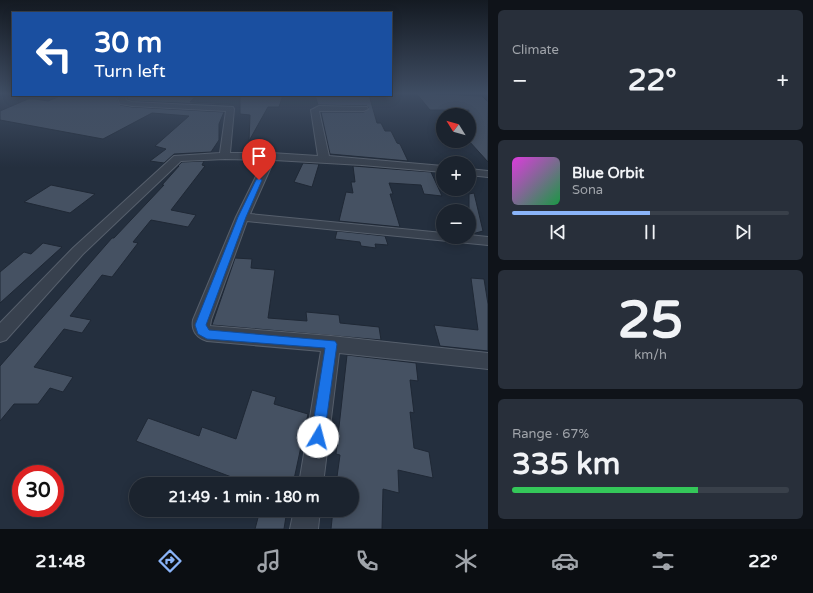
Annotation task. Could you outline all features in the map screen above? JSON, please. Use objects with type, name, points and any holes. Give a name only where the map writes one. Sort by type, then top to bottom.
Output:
[{"type":"street","points":[[225,156],[229,118]]},
{"type":"street","points":[[316,118],[324,160]]},
{"type":"street","points":[[270,156],[242,217],[202,320],[202,331],[207,334],[331,344],[488,362]]},
{"type":"street","points":[[0,335],[78,251],[178,158],[270,156],[436,168]]},
{"type":"street","points":[[476,173],[488,174]]},
{"type":"street","points":[[242,217],[436,236]]},
{"type":"street","points":[[476,240],[488,241]]},
{"type":"street","points":[[311,477],[331,344]]},
{"type":"street","points":[[304,529],[306,517]]},
{"type":"building","points":[[0,118],[143,118],[103,139],[0,120]]},
{"type":"building","points":[[187,118],[222,118],[219,124],[219,140],[211,152],[174,154],[164,163],[150,161],[166,149],[155,146]]},
{"type":"building","points":[[250,118],[262,118],[249,141]]},
{"type":"building","points":[[322,118],[375,118],[377,123],[381,123],[385,131],[391,131],[397,143],[400,144],[408,161],[330,154]]},
{"type":"building","points":[[476,118],[488,118],[488,162],[475,148]]},
{"type":"building","points":[[204,161],[202,165],[205,166],[171,210],[196,215],[188,227],[151,220],[133,242],[138,243],[112,277],[102,275],[70,316],[91,320],[82,333],[64,329],[34,367],[73,377],[63,392],[50,388],[38,404],[14,404],[0,421],[0,366],[112,238],[114,238],[164,185],[162,185],[178,166],[182,162]]},
{"type":"building","points":[[303,163],[319,164],[312,187],[294,182]]},
{"type":"building","points":[[353,166],[431,172],[436,183],[436,195],[424,194],[421,185],[389,183],[393,194],[390,194],[400,227],[339,221],[346,192],[353,193],[351,182],[355,182]]},
{"type":"building","points":[[51,185],[95,194],[70,213],[24,202]]},
{"type":"building","points":[[469,196],[475,196],[483,231],[476,233],[476,204],[469,204]]},
{"type":"building","points":[[337,231],[385,236],[388,245],[375,244],[376,248],[361,246],[360,242],[335,239]]},
{"type":"building","points":[[43,243],[62,247],[0,303],[0,272],[24,252],[31,254]]},
{"type":"building","points":[[235,258],[252,259],[251,268],[275,270],[268,318],[307,321],[306,312],[339,315],[340,323],[379,327],[381,340],[212,325]]},
{"type":"building","points":[[471,278],[484,279],[488,304],[488,351],[440,346],[434,325],[478,330]]},
{"type":"building","points":[[347,355],[416,363],[418,381],[410,380],[414,413],[410,412],[414,448],[429,452],[433,478],[398,470],[399,493],[383,489],[382,529],[331,529],[332,517],[359,517],[359,477],[337,477],[340,455],[336,454]]},
{"type":"building","points":[[252,390],[276,397],[274,404],[308,414],[294,477],[231,477],[136,441],[148,418],[199,436],[202,427],[236,439]]},
{"type":"building","points":[[258,517],[286,517],[284,529],[255,529]]},
{"type":"route","points":[[259,180],[242,217],[201,325],[202,331],[207,334],[331,344],[318,437]]}]
